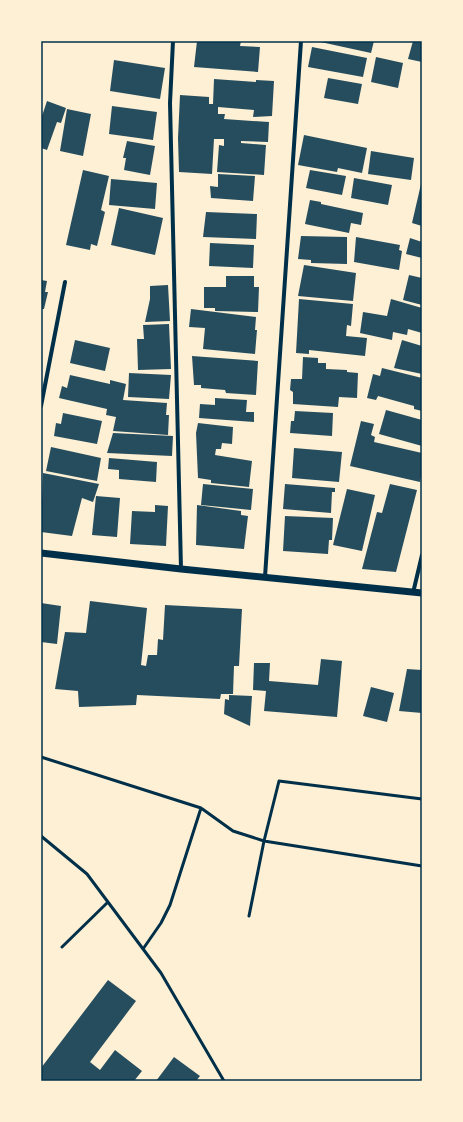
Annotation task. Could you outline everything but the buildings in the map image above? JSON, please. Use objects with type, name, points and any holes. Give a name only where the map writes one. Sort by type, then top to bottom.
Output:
[{"type":"street","points":[[173,41],[170,103],[181,570]]},
{"type":"street","points":[[265,577],[301,41]]},
{"type":"street","points":[[41,406],[65,282]]},
{"type":"street","points":[[41,553],[181,570],[422,593]]},
{"type":"street","points":[[413,593],[422,555]]},
{"type":"lane","points":[[41,757],[201,808],[233,832],[264,841],[422,866]]},
{"type":"lane","points":[[249,916],[264,841],[279,781],[422,799]]},
{"type":"lane","points":[[143,949],[161,923],[170,905],[201,808]]},
{"type":"lane","points":[[41,836],[88,874],[161,973],[224,1081]]},
{"type":"lane","points":[[62,947],[108,902]]}]
